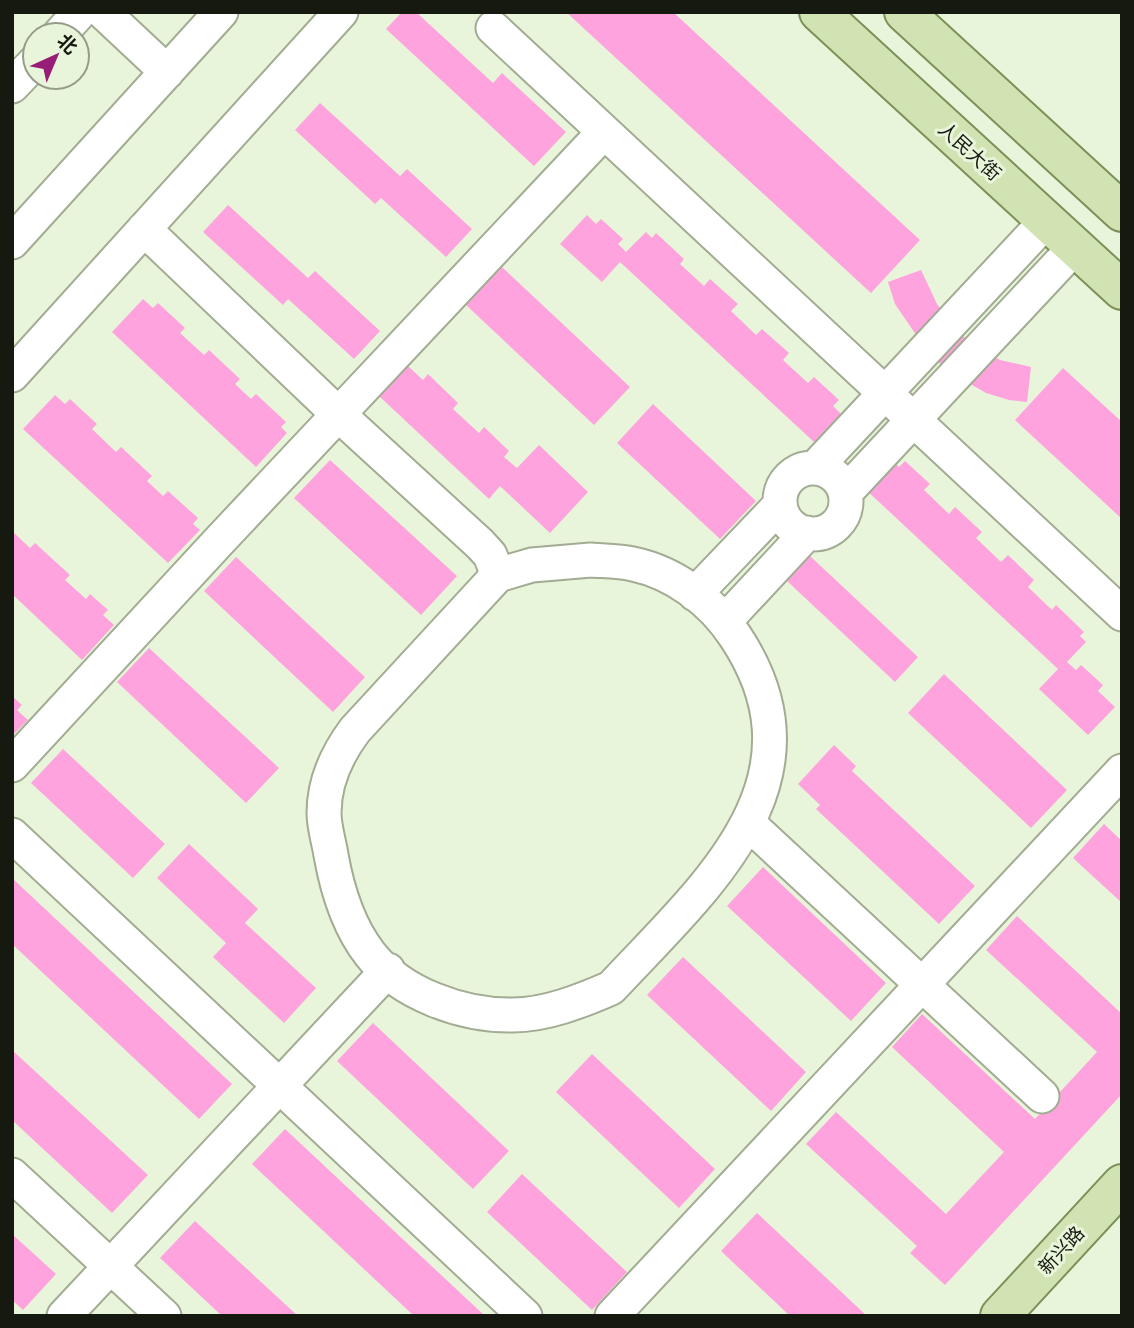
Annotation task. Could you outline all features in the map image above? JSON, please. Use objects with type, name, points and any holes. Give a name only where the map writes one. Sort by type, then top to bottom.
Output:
[{"type":"main road","name":"人民大街","points":[[819,12],[1122,290]]},
{"type":"main road","points":[[904,12],[1122,212]]},
{"type":"main road","name":"新兴路","points":[[1000,1316],[1122,1184]]},
{"type":"street","points":[[103,12],[167,72]]},
{"type":"street","points":[[12,242],[221,12]]},
{"type":"street","points":[[12,375],[341,12]]},
{"type":"street","points":[[493,28],[1122,614]]},
{"type":"street","points":[[12,765],[604,132]]},
{"type":"street","points":[[815,468],[1046,220]]},
{"type":"street","points":[[144,229],[338,414],[480,544],[489,555],[498,575]]},
{"type":"street","points":[[845,493],[1075,247]]},
{"type":"street","points":[[805,468],[827,471],[836,477],[845,493],[846,509],[836,525],[824,532],[807,534],[795,529],[787,522],[780,505],[781,490],[786,480],[805,468]]},
{"type":"street","points":[[695,594],[780,505]]},
{"type":"street","points":[[725,621],[807,534]]},
{"type":"street","points":[[591,560],[633,564],[658,572],[695,594],[725,621],[743,648],[757,677],[767,712],[771,744],[765,783],[748,823],[729,855],[701,892],[611,988],[591,996],[542,1011],[513,1015],[450,1005],[401,983],[371,955],[351,922],[333,867],[324,813],[329,774],[355,730],[498,575],[532,565],[562,562],[591,560]]},
{"type":"street","points":[[612,1316],[1122,771]]},
{"type":"street","points":[[748,823],[1042,1096]]},
{"type":"street","points":[[12,835],[526,1316]]},
{"type":"street","points":[[64,1316],[388,970]]},
{"type":"street","points":[[12,1175],[164,1316]]},
{"type":"building","points":[[402,12],[416,12],[493,83],[502,73],[566,132],[534,166],[386,29]]},
{"type":"building","points":[[566,12],[673,12],[920,240],[871,293]]},
{"type":"building","points":[[320,103],[400,176],[407,169],[472,229],[446,257],[381,198],[375,204],[295,130]]},
{"type":"building","points":[[228,205],[308,278],[315,271],[380,331],[354,359],[288,299],[283,305],[203,232]]},
{"type":"building","points":[[587,215],[596,224],[601,219],[623,239],[618,244],[626,252],[646,232],[652,238],[656,233],[684,259],[680,264],[704,286],[710,279],[738,304],[731,311],[756,335],[762,329],[789,353],[783,360],[808,383],[814,377],[839,400],[833,406],[841,414],[814,442],[620,262],[602,282],[560,244]]},
{"type":"building","points":[[502,267],[630,387],[594,425],[466,305]]},
{"type":"building","points":[[921,270],[937,304],[970,343],[1000,360],[1031,367],[1027,402],[986,393],[948,371],[927,351],[895,304],[888,282]]},
{"type":"building","points":[[143,299],[153,308],[158,303],[185,328],[180,333],[204,355],[209,350],[240,379],[235,384],[251,399],[256,394],[286,422],[281,427],[287,433],[256,467],[112,332]]},
{"type":"building","points":[[408,366],[423,380],[428,374],[458,403],[453,409],[479,433],[484,427],[509,451],[504,457],[517,468],[539,445],[588,492],[550,533],[500,486],[489,499],[379,396]]},
{"type":"building","points":[[1063,368],[1122,422],[1122,519],[1015,420]]},
{"type":"building","points":[[55,395],[65,404],[70,399],[97,424],[92,429],[116,452],[121,447],[152,476],[147,481],[163,496],[168,491],[198,518],[193,524],[200,530],[168,563],[23,429]]},
{"type":"building","points":[[653,404],[756,501],[720,539],[617,443]]},
{"type":"building","points":[[330,460],[457,576],[421,615],[294,498]]},
{"type":"building","points":[[891,460],[899,467],[905,461],[930,484],[924,490],[949,514],[955,507],[982,532],[976,538],[1001,562],[1008,555],[1034,580],[1028,587],[1052,610],[1056,605],[1084,632],[1080,636],[1086,642],[1067,662],[1076,670],[1081,665],[1103,685],[1098,691],[1115,707],[1088,735],[1039,689],[1058,669],[864,488]]},
{"type":"building","points":[[12,531],[30,548],[35,543],[70,575],[65,580],[86,599],[90,594],[108,610],[103,615],[114,625],[82,660],[12,594]]},
{"type":"building","points":[[810,556],[918,657],[895,682],[787,581]]},
{"type":"building","points":[[236,557],[365,677],[333,712],[204,591]]},
{"type":"building","points":[[149,648],[279,768],[246,803],[117,682]]},
{"type":"building","points":[[944,674],[1067,790],[1031,828],[908,713]]},
{"type":"building","points":[[12,696],[22,705],[17,710],[28,720],[12,736]]},
{"type":"building","points":[[834,745],[856,766],[852,771],[975,886],[939,924],[816,809],[820,805],[798,784]]},
{"type":"building","points":[[63,749],[165,844],[133,878],[31,783]]},
{"type":"building","points":[[1104,824],[1122,841],[1122,903],[1073,858]]},
{"type":"building","points":[[189,844],[258,909],[245,923],[316,988],[284,1023],[213,957],[226,943],[157,878]]},
{"type":"building","points":[[763,867],[886,983],[851,1021],[727,906]]},
{"type":"building","points":[[12,878],[232,1084],[199,1119],[12,944]]},
{"type":"building","points":[[1017,916],[1122,1014],[1122,1094],[945,1285],[910,1253],[917,1246],[806,1144],[836,1112],[946,1214],[1004,1152],[892,1047],[922,1014],[1035,1119],[1097,1052],[986,950]]},
{"type":"building","points":[[683,957],[806,1072],[771,1111],[647,995]]},
{"type":"building","points":[[373,1023],[509,1151],[473,1189],[337,1061]]},
{"type":"building","points":[[12,1050],[148,1175],[112,1213],[12,1120]]},
{"type":"building","points":[[592,1054],[715,1169],[679,1208],[556,1092]]},
{"type":"building","points":[[285,1129],[485,1316],[414,1316],[252,1164]]},
{"type":"building","points":[[522,1174],[627,1272],[592,1310],[487,1212]]},
{"type":"building","points":[[757,1213],[867,1316],[790,1316],[721,1251]]},
{"type":"building","points":[[195,1221],[298,1316],[222,1316],[160,1258]]},
{"type":"building","points":[[12,1234],[56,1274],[23,1310],[12,1300]]}]
